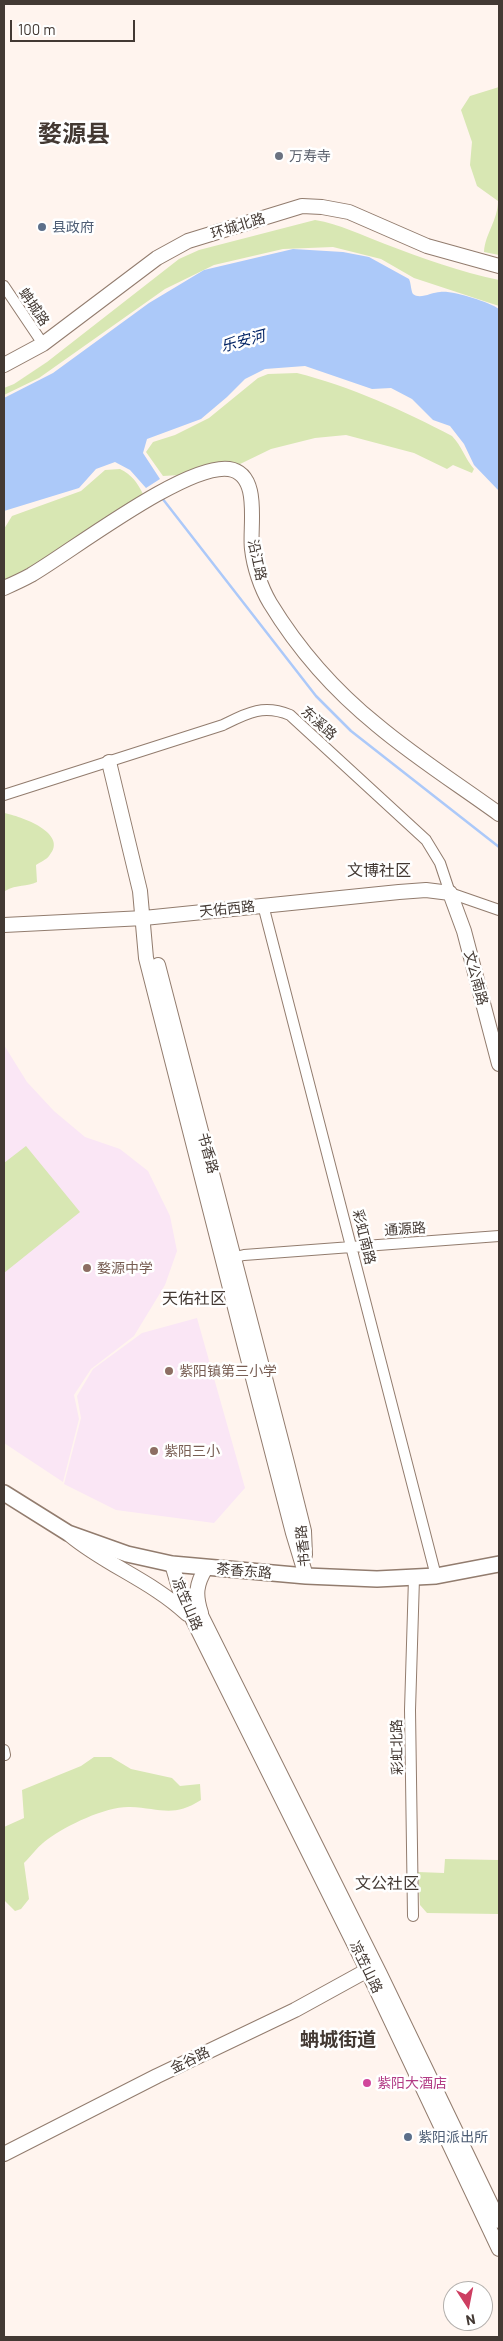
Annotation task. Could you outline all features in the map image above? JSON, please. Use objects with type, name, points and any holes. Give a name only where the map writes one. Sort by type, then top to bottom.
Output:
[{"type":"main road","name":"茶香东路","points":[[4,1493],[68,1533],[111,1549],[172,1564],[306,1576],[414,1578],[436,1576],[499,1564]]},
{"type":"street","name":"环城北路","points":[[4,365],[42,344],[157,258],[188,240],[302,206],[322,207],[349,212],[427,246],[499,266]]},
{"type":"street","name":"蚺城路","points":[[4,286],[42,344]]},
{"type":"street","name":"沿江路","points":[[4,588],[31,575],[180,482],[204,472],[222,469],[236,471],[249,486],[253,504],[252,550],[260,580],[269,602],[317,668],[376,725],[499,814]]},
{"type":"street","name":"东溪路","points":[[4,795],[223,725],[257,711],[276,709],[290,715],[426,840],[440,864],[450,893]]},
{"type":"street","name":"书香路","points":[[109,762],[140,891],[144,918],[229,1258],[304,1531],[306,1576]]},
{"type":"street","name":"天佑西路","points":[[4,925],[144,918],[426,890],[450,893]]},
{"type":"street","points":[[450,893],[499,910]]},
{"type":"street","name":"文公南路","points":[[450,893],[464,931],[499,1064]]},
{"type":"street","name":"彩虹南路","points":[[263,905],[436,1576]]},
{"type":"street","name":"通源路","points":[[229,1258],[499,1236]]},
{"type":"street","points":[[68,1533],[98,1556],[138,1578],[198,1618]]},
{"type":"street","name":"凉笠山路","points":[[172,1564],[499,2221]]},
{"type":"street","points":[[198,1618],[196,1589],[206,1568]]},
{"type":"street","name":"彩虹北路","points":[[413,1916],[410,1710],[414,1578]]},
{"type":"street","name":"凉笠山路","points":[[372,1967],[499,2246]]},
{"type":"street","name":"金谷路","points":[[4,2154],[157,2076],[295,2010],[372,1967]]},
{"type":"shaded area","name":"婺源中学","points":[[4,1045],[27,1082],[54,1111],[85,1137],[120,1149],[148,1171],[170,1216],[177,1251],[165,1285],[134,1336],[91,1369],[74,1395],[79,1419],[63,1482],[4,1443]]},
{"type":"shaded area","name":"紫阳三小","points":[[197,1318],[245,1488],[214,1523],[116,1510],[64,1484],[81,1418],[77,1396],[93,1369],[142,1333]]},
{"type":"green space","points":[[499,87],[499,255],[484,252],[496,214],[498,201],[477,186],[470,165],[472,142],[461,110],[470,96]]},
{"type":"green space","points":[[315,220],[342,227],[441,264],[499,280],[499,306],[414,278],[381,259],[333,247],[283,249],[214,265],[165,289],[39,378],[4,395],[4,388],[14,384],[47,362],[179,259],[199,250]]},
{"type":"green space","points":[[297,373],[317,378],[376,400],[452,436],[474,469],[472,473],[453,465],[447,469],[414,453],[346,435],[315,438],[271,449],[238,465],[220,463],[180,475],[163,476],[146,452],[153,442],[175,435],[209,418],[258,378],[268,374]]},
{"type":"green space","points":[[120,469],[131,476],[139,486],[143,494],[139,499],[29,571],[4,583],[4,529],[12,516],[81,491],[105,470]]},
{"type":"green space","points":[[4,813],[21,818],[40,827],[53,840],[54,848],[48,857],[36,865],[37,882],[5,891]]},
{"type":"green space","points":[[26,1146],[80,1212],[4,1273],[4,1163]]},
{"type":"green space","points":[[94,1757],[111,1757],[131,1769],[172,1778],[180,1786],[200,1784],[201,1800],[182,1809],[166,1811],[130,1807],[121,1808],[99,1813],[76,1822],[42,1844],[24,1863],[29,1899],[21,1909],[15,1911],[4,1900],[4,1827],[24,1818],[22,1790],[81,1766]]},
{"type":"green space","points":[[445,1859],[499,1860],[499,1914],[427,1913],[420,1905],[418,1872],[444,1873]]},
{"type":"water","name":"乐安河","points":[[293,249],[343,252],[369,257],[409,279],[412,293],[416,296],[437,292],[453,293],[479,300],[499,309],[499,491],[474,465],[464,444],[450,426],[433,420],[412,399],[391,388],[372,389],[305,366],[265,369],[245,379],[201,419],[147,439],[143,453],[160,479],[146,488],[130,470],[115,462],[96,469],[79,488],[4,511],[4,398],[53,373],[149,303],[204,270]]},
{"type":"waterway","points":[[162,498],[316,696],[351,731],[499,847]]},
{"type":"place","name":"万寿寺","points":[[279,156]]},
{"type":"place","name":"县政府","points":[[42,227]]},
{"type":"place","name":"婺源中学","points":[[87,1268]]},
{"type":"place","name":"紫阳镇第三小学","points":[[169,1371]]},
{"type":"place","name":"紫阳三小","points":[[154,1451]]},
{"type":"place","name":"紫阳大酒店","points":[[367,2083]]},
{"type":"place","name":"紫阳派出所","points":[[408,2137]]},
{"type":"district","name":"婺源县","points":[[74,134]]},
{"type":"district","name":"文博社区","points":[[379,871]]},
{"type":"district","name":"天佑社区","points":[[194,1299]]},
{"type":"district","name":"文公社区","points":[[387,1884]]},
{"type":"district","name":"蚺城街道","points":[[338,2040]]}]
